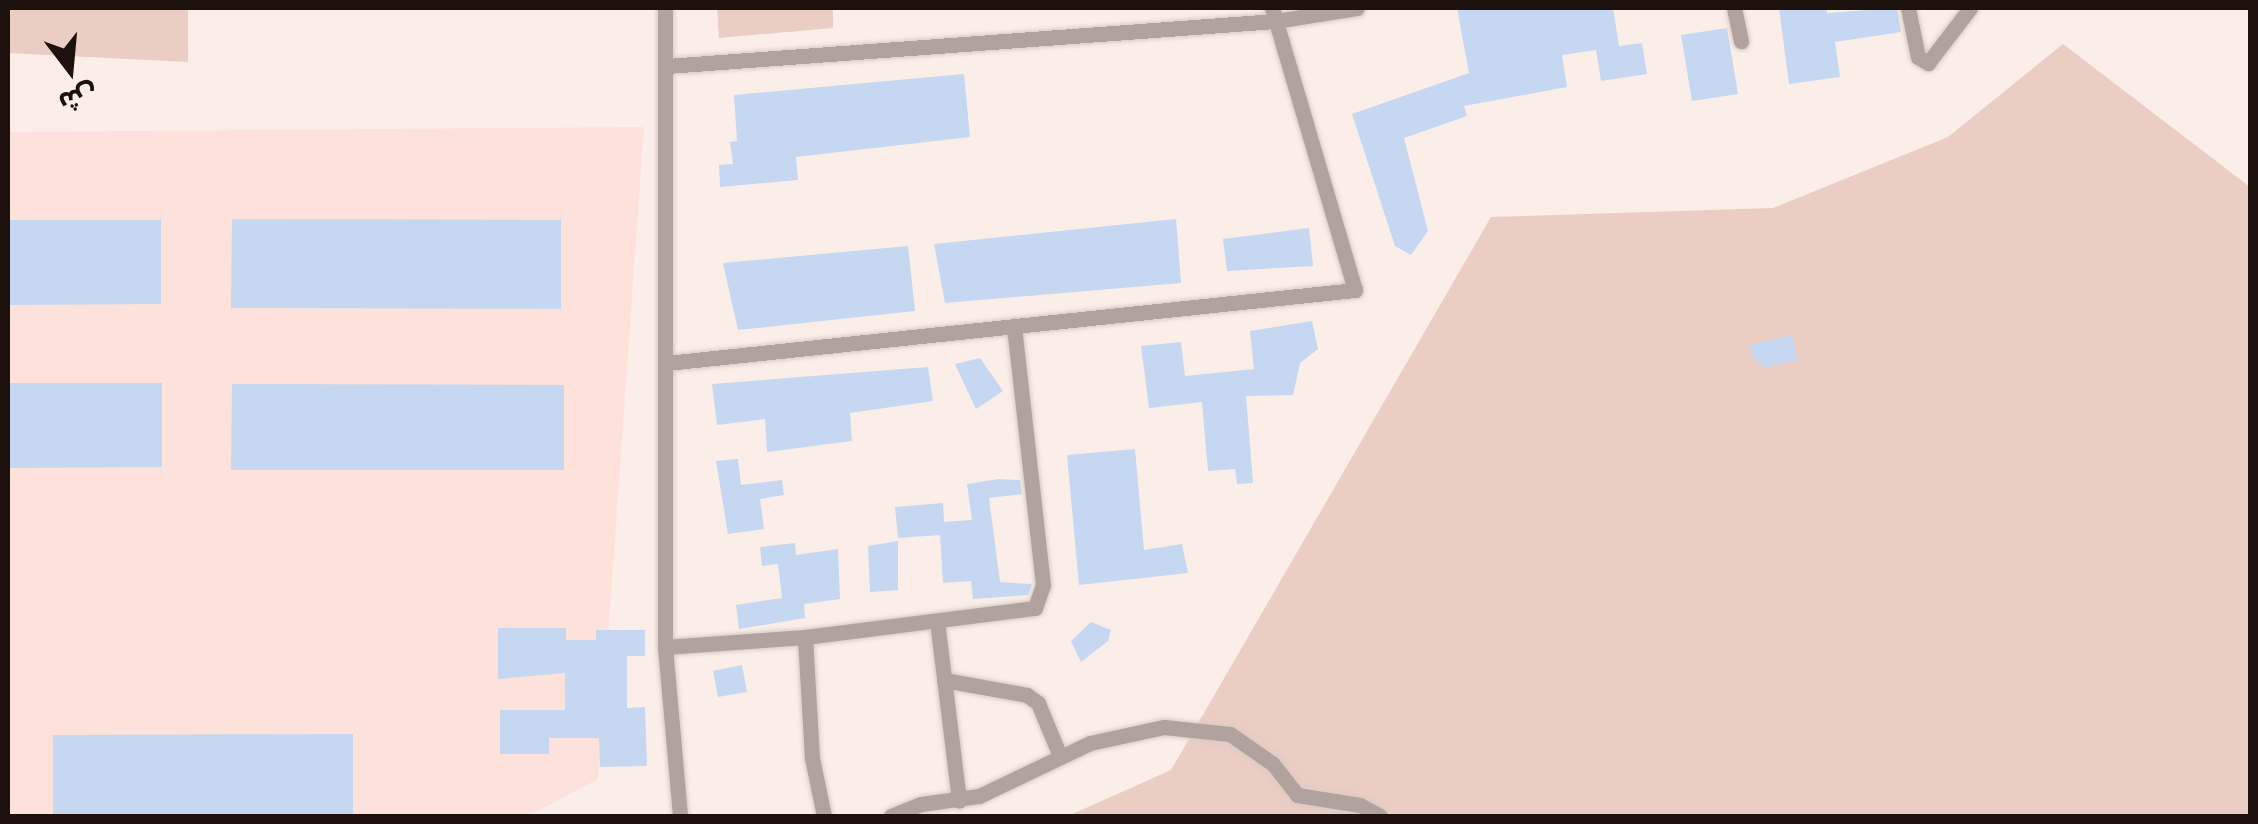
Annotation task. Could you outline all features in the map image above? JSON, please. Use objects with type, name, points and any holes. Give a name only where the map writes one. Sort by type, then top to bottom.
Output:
[{"type":"street","points":[[665,8],[666,647],[680,816]]},
{"type":"street","points":[[666,66],[1357,8]]},
{"type":"street","points":[[1734,8],[1741,42]]},
{"type":"street","points":[[1908,8],[1918,58],[1928,63],[1964,9]]},
{"type":"street","points":[[667,363],[1355,290],[1274,14]]},
{"type":"street","points":[[666,647],[805,637],[1035,608],[1042,600],[1014,326]]},
{"type":"street","points":[[937,621],[960,801]]},
{"type":"street","points":[[805,637],[812,758],[824,816]]},
{"type":"street","points":[[944,680],[1027,695],[1038,703],[1060,756]]},
{"type":"street","points":[[891,816],[921,804],[960,801],[1060,756],[1164,728],[1230,734],[1274,764],[1297,795],[1360,806],[1380,816]]},
{"type":"shaded area","points":[[8,8],[188,8],[188,62],[8,53]]},
{"type":"shaded area","points":[[717,8],[833,8],[833,28],[719,38]]},
{"type":"shaded area","points":[[2063,44],[2250,187],[2250,816],[1068,816],[1171,770],[1491,217],[1773,208],[1948,137]]},
{"type":"shaded area","points":[[644,127],[598,779],[528,816],[8,816],[8,132]]},
{"type":"building","points":[[1457,8],[1613,8],[1619,46],[1642,43],[1647,74],[1601,81],[1596,50],[1562,55],[1567,87],[1464,106],[1467,116],[1404,138],[1428,231],[1411,255],[1395,246],[1352,114],[1469,73]]},
{"type":"building","points":[[1779,8],[1827,8],[1827,13],[1897,8],[1901,32],[1835,42],[1840,77],[1789,84]]},
{"type":"building","points":[[1727,28],[1738,94],[1692,101],[1681,35]]},
{"type":"building","points":[[964,74],[970,137],[796,157],[798,180],[720,187],[719,165],[733,164],[730,142],[737,141],[734,95]]},
{"type":"building","points":[[232,219],[561,220],[561,309],[231,308]]},
{"type":"building","points":[[1176,219],[1181,283],[945,303],[934,244]]},
{"type":"building","points":[[8,220],[161,220],[161,304],[8,305]]},
{"type":"building","points":[[1309,228],[1313,266],[1227,271],[1223,239]]},
{"type":"building","points":[[908,246],[915,311],[738,330],[723,263]]},
{"type":"building","points":[[1312,321],[1318,349],[1300,363],[1293,395],[1246,396],[1253,483],[1237,484],[1235,469],[1208,471],[1202,402],[1149,408],[1141,346],[1181,342],[1185,376],[1254,369],[1250,331]]},
{"type":"building","points":[[1792,335],[1798,360],[1762,368],[1760,360],[1754,362],[1750,345]]},
{"type":"building","points":[[980,358],[1003,391],[976,409],[955,364]]},
{"type":"building","points":[[928,367],[933,401],[850,413],[852,441],[767,452],[765,419],[717,425],[712,384]]},
{"type":"building","points":[[8,383],[162,383],[162,467],[8,468]]},
{"type":"building","points":[[232,384],[564,385],[564,470],[231,470]]},
{"type":"building","points":[[1135,449],[1144,550],[1182,544],[1188,573],[1079,585],[1067,455]]},
{"type":"building","points":[[738,459],[741,485],[782,480],[784,495],[760,499],[764,529],[728,534],[716,461]]},
{"type":"building","points":[[1020,480],[1022,494],[989,498],[1000,582],[1032,584],[1028,595],[973,599],[971,581],[943,583],[940,535],[898,538],[895,507],[943,503],[944,522],[972,520],[967,484]]},
{"type":"building","points":[[898,541],[898,590],[870,592],[868,546]]},
{"type":"building","points":[[795,543],[796,555],[838,549],[840,599],[804,604],[805,618],[739,629],[736,605],[782,598],[778,564],[762,566],[760,547]]},
{"type":"building","points":[[1091,622],[1111,630],[1108,641],[1081,662],[1071,641]]},
{"type":"building","points":[[498,628],[566,628],[566,640],[596,640],[596,630],[645,630],[645,656],[627,656],[627,708],[645,707],[647,766],[600,767],[599,738],[549,738],[549,754],[500,754],[500,710],[565,710],[565,673],[498,679]]},
{"type":"building","points":[[742,665],[747,692],[718,697],[713,671]]},
{"type":"building","points":[[353,734],[353,816],[53,816],[53,735]]}]
